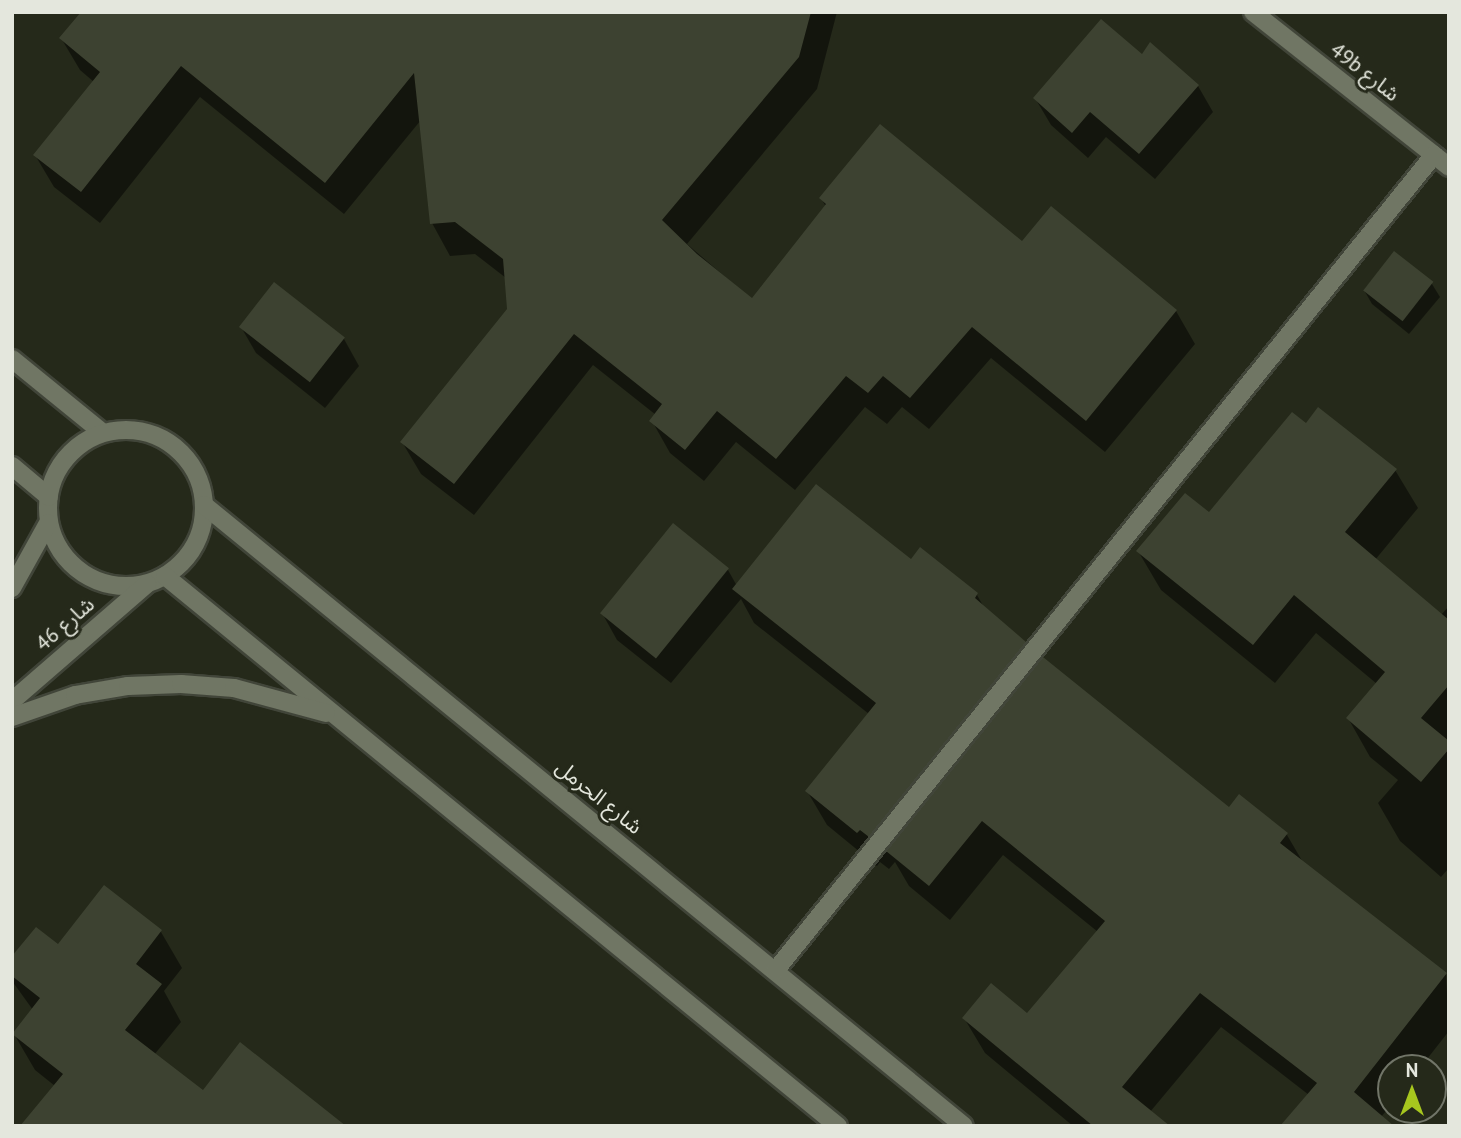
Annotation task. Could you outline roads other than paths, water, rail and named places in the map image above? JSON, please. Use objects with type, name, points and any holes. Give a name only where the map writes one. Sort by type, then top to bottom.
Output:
[{"type":"street","name":"49b شارع","points":[[1253,12],[1449,167]]},
{"type":"street","points":[[775,971],[1433,155]]},
{"type":"street","points":[[12,359],[103,433]]},
{"type":"street","points":[[12,588],[48,523],[49,496],[66,457],[103,433],[143,432],[180,450],[201,485],[204,522],[190,553],[157,580],[112,585],[93,579],[63,554],[48,523]]},
{"type":"street","points":[[12,466],[49,496]]},
{"type":"street","name":"شارع الحرمل","points":[[204,505],[964,1126]]},
{"type":"street","points":[[157,580],[337,717],[838,1126]]},
{"type":"street","name":"شارع 46","points":[[12,701],[157,580]]},
{"type":"street","points":[[12,717],[75,695],[128,686],[181,684],[247,690],[337,717]]}]
